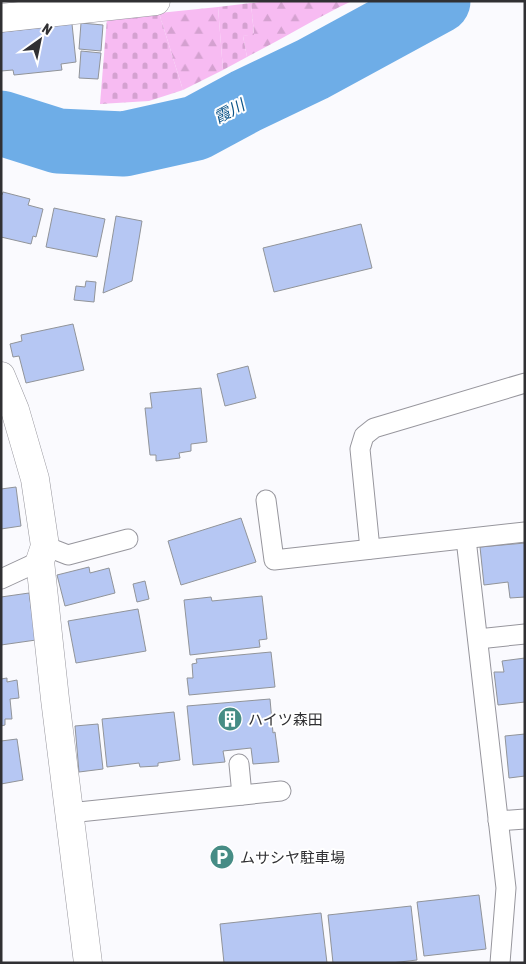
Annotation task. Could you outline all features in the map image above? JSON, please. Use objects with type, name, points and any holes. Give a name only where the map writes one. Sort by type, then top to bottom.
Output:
[{"type":"street","points":[[1,18],[156,1]]},
{"type":"street","points":[[1,376],[15,410],[35,479],[55,699],[88,963]]},
{"type":"lane","points":[[370,549],[360,448],[364,436],[374,428],[525,383]]},
{"type":"lane","points":[[266,500],[274,560],[525,532]]},
{"type":"lane","points":[[1,579],[42,554],[68,555],[128,539]]},
{"type":"lane","points":[[466,539],[506,888],[500,963]]},
{"type":"lane","points":[[478,639],[525,634]]},
{"type":"lane","points":[[239,764],[242,795]]},
{"type":"lane","points":[[70,813],[280,791]]},
{"type":"lane","points":[[498,821],[525,819]]},
{"type":"green space","points":[[267,1],[352,1],[247,57],[243,36],[254,34],[251,3]]},
{"type":"green space","points":[[251,3],[254,35],[243,36],[247,57],[223,70],[218,7]]},
{"type":"green space","points":[[218,7],[223,70],[183,90],[159,13]]},
{"type":"green space","points":[[159,13],[183,90],[149,101],[100,104],[107,18]]},
{"type":"building","points":[[81,23],[103,25],[101,51],[79,49]]},
{"type":"building","points":[[72,24],[76,62],[61,64],[62,70],[14,75],[13,70],[1,71],[1,32]]},
{"type":"building","points":[[81,51],[101,53],[98,79],[79,78]]},
{"type":"building","points":[[3,192],[30,199],[28,205],[43,209],[36,237],[33,236],[31,244],[1,237],[1,195]]},
{"type":"building","points":[[54,208],[105,219],[97,257],[46,247]]},
{"type":"building","points":[[116,216],[142,221],[132,281],[103,293]]},
{"type":"building","points":[[361,224],[372,268],[274,292],[263,248]]},
{"type":"building","points":[[86,281],[96,282],[94,302],[74,300],[76,286],[85,287]]},
{"type":"building","points":[[73,324],[84,370],[26,383],[19,356],[13,357],[10,344],[22,341],[21,335]]},
{"type":"building","points":[[248,366],[256,398],[225,406],[217,374]]},
{"type":"building","points":[[201,388],[207,442],[191,444],[191,451],[179,453],[180,458],[156,461],[156,455],[150,455],[145,408],[152,408],[150,393]]},
{"type":"building","points":[[16,487],[21,526],[1,529],[1,489]]},
{"type":"building","points":[[241,518],[256,562],[181,585],[168,541]]},
{"type":"building","points":[[525,543],[525,597],[510,598],[508,582],[484,585],[480,547]]},
{"type":"building","points":[[89,567],[90,573],[109,568],[115,593],[65,606],[57,575]]},
{"type":"building","points":[[145,581],[149,599],[137,602],[133,584]]},
{"type":"building","points":[[29,593],[36,640],[1,645],[1,597]]},
{"type":"building","points":[[262,596],[267,639],[259,640],[260,647],[190,655],[184,600],[211,597],[212,601]]},
{"type":"building","points":[[138,609],[146,651],[76,663],[68,621]]},
{"type":"building","points":[[271,652],[275,687],[189,695],[187,678],[193,678],[192,664],[197,663],[196,659]]},
{"type":"building","points":[[525,658],[525,702],[498,705],[494,672],[504,672],[502,661]]},
{"type":"building","points":[[7,678],[7,682],[17,680],[19,698],[10,699],[12,719],[5,719],[5,725],[1,726],[1,679]]},
{"type":"building","name":"ハイツ森田","points":[[270,699],[273,733],[275,732],[279,762],[253,764],[251,748],[223,751],[225,762],[193,765],[187,706]]},
{"type":"building","points":[[174,712],[180,760],[158,763],[158,766],[140,767],[139,763],[107,767],[102,719]]},
{"type":"building","points":[[98,724],[103,769],[79,772],[75,726]]},
{"type":"building","points":[[525,734],[525,776],[509,778],[505,736]]},
{"type":"building","points":[[17,739],[23,780],[1,784],[1,741]]},
{"type":"building","points":[[479,895],[486,949],[424,956],[417,902]]},
{"type":"building","points":[[411,906],[417,960],[391,963],[333,963],[328,915]]},
{"type":"building","points":[[321,913],[327,963],[224,963],[220,924]]},
{"type":"waterway","name":"霞川","points":[[1,123],[58,141],[124,144],[196,128],[246,101],[313,69],[438,1]]},
{"type":"place","name":"ハイツ森田","points":[[230,719]]},
{"type":"place","name":"ムサシヤ駐車場","points":[[222,857]]}]
